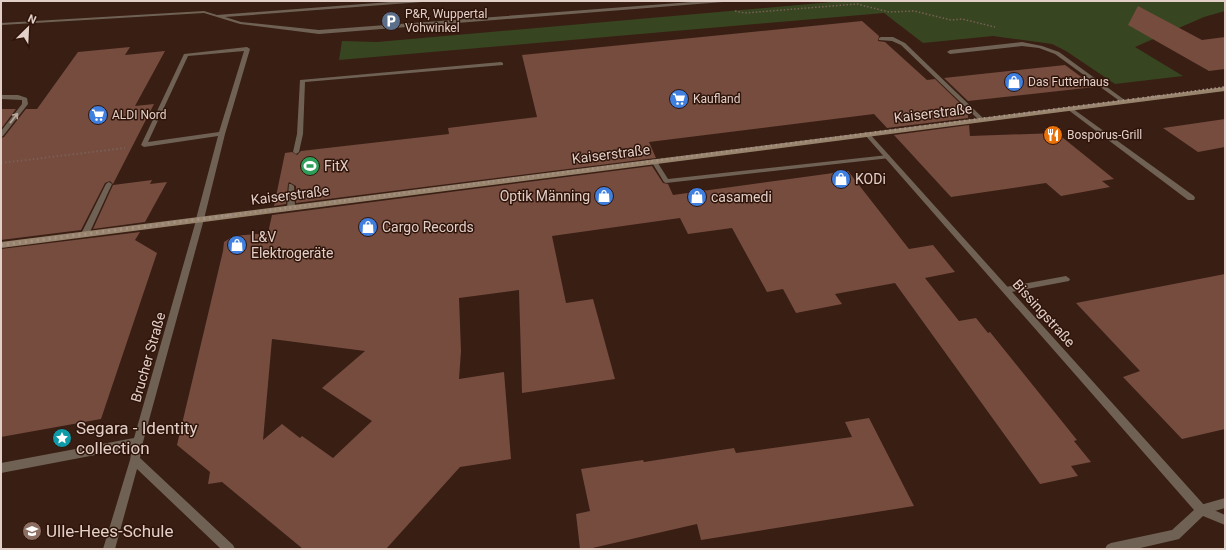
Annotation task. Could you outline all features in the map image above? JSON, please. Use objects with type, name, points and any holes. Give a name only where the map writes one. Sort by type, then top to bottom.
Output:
[{"type":"main road","name":"Kaiserstraße","points":[[1,245],[1225,88]]},
{"type":"street","points":[[217,16],[422,1]]},
{"type":"street","points":[[1,24],[204,12],[240,23],[319,32],[723,1]]},
{"type":"street","points":[[881,39],[893,39],[903,44],[982,120]]},
{"type":"street","points":[[950,52],[1022,44],[1040,47],[1057,53],[1123,102]]},
{"type":"street","name":"Brucher Straße","points":[[109,549],[135,460],[138,442],[222,134],[247,49],[186,55],[144,145]]},
{"type":"street","points":[[296,152],[300,134],[302,81],[501,64]]},
{"type":"street","points":[[1,97],[18,97],[25,99],[25,104],[1,135]]},
{"type":"street","points":[[1069,108],[1191,198]]},
{"type":"street","points":[[144,145],[222,134]]},
{"type":"street","name":"Bissingstraße","points":[[867,134],[1201,510]]},
{"type":"street","points":[[654,161],[666,181],[888,157]]},
{"type":"street","points":[[85,234],[110,184]]},
{"type":"street","points":[[291,186],[291,208]]},
{"type":"street","points":[[1006,290],[1066,279]]},
{"type":"street","points":[[1,468],[138,442]]},
{"type":"street","points":[[135,460],[229,549]]},
{"type":"street","points":[[1111,549],[1176,535],[1201,510],[1225,503]]},
{"type":"street","points":[[1201,510],[1225,520]]},
{"type":"path","points":[[712,2],[730,10],[745,13],[857,4],[889,12],[914,11],[951,20],[962,19],[997,27],[1022,44]]},
{"type":"path","points":[[1,163],[144,145]]},
{"type":"green space","points":[[843,1],[1225,1],[1225,11],[1204,17],[1135,47],[1183,76],[1115,84],[1066,51],[1052,44],[993,36],[923,43],[884,13],[339,60],[342,41],[377,42]]},
{"type":"building","points":[[1138,6],[1202,40],[1225,37],[1225,69],[1209,71],[1128,25]]},
{"type":"building","points":[[862,21],[879,36],[878,41],[885,42],[927,80],[935,79],[968,111],[968,118],[887,128],[874,114],[649,142],[656,158],[296,203],[296,186],[289,182],[286,204],[274,206],[285,153],[292,152],[297,155],[301,151],[449,134],[448,128],[537,117],[522,55]]},
{"type":"building","points":[[130,47],[125,55],[165,51],[135,106],[154,104],[113,184],[110,181],[105,183],[81,230],[1,240],[1,138],[4,137],[26,109],[37,109],[78,52]]},
{"type":"building","points":[[1065,65],[1095,87],[968,101],[944,78]]},
{"type":"building","points":[[1,109],[16,109],[1,129]]},
{"type":"building","points":[[1225,119],[1225,147],[1198,152],[1163,128]]},
{"type":"building","points":[[969,125],[970,136],[1057,133],[1114,179],[1102,181],[1110,187],[1061,196],[1046,183],[951,197],[894,135]]},
{"type":"building","points":[[652,166],[663,183],[668,184],[673,195],[848,171],[909,249],[933,245],[955,272],[925,278],[959,321],[976,318],[988,333],[990,332],[1077,440],[1074,441],[1091,462],[1071,466],[1078,476],[1040,484],[895,283],[835,294],[842,304],[796,313],[783,289],[767,292],[732,228],[688,234],[680,218],[552,236],[566,303],[593,299],[615,379],[522,393],[519,290],[459,298],[461,351],[459,379],[504,372],[511,459],[460,467],[386,549],[303,549],[222,482],[208,484],[210,472],[177,445],[224,242],[234,236],[268,233],[272,215]],"holes":[[[272,339],[365,351],[322,388],[372,421],[333,458],[302,436],[300,438],[282,424],[263,440]]]},
{"type":"building","points":[[152,180],[150,184],[167,182],[145,222],[93,229],[113,185]]},
{"type":"building","points":[[140,232],[135,240],[157,253],[101,419],[1,437],[1,249]]},
{"type":"building","points":[[1225,274],[1225,429],[1182,439],[1123,377],[1140,371],[1076,303]]},
{"type":"building","points":[[869,418],[914,506],[701,540],[697,524],[588,549],[580,549],[576,514],[590,511],[581,469],[643,460],[644,462],[734,448],[736,453],[852,437],[845,422]]},
{"type":"railway","points":[[1151,97],[1225,87]]},
{"type":"railway","points":[[225,216],[1159,96]]},
{"type":"railway","points":[[1,245],[232,215]]},
{"type":"place","name":"P&R, Wuppertal Vohwinkel","points":[[391,21]]},
{"type":"place","name":"Das Futterhaus","points":[[1014,82]]},
{"type":"place","name":"Kaufland","points":[[679,99]]},
{"type":"place","name":"ALDI Nord","points":[[98,115]]},
{"type":"place","name":"Bosporus-Grill","points":[[1053,135]]},
{"type":"place","name":"FitX","points":[[310,166]]},
{"type":"place","name":"KODi","points":[[841,179]]},
{"type":"place","name":"Optik Männing","points":[[604,196]]},
{"type":"place","name":"casamedi","points":[[697,197]]},
{"type":"place","name":"Cargo Records","points":[[368,227]]},
{"type":"place","name":"L&V Elektrogeräte","points":[[237,245]]},
{"type":"place","name":"Segara - Identity collection","points":[[62,438]]},
{"type":"place","name":"Ulle-Hees-Schule","points":[[32,531]]}]
